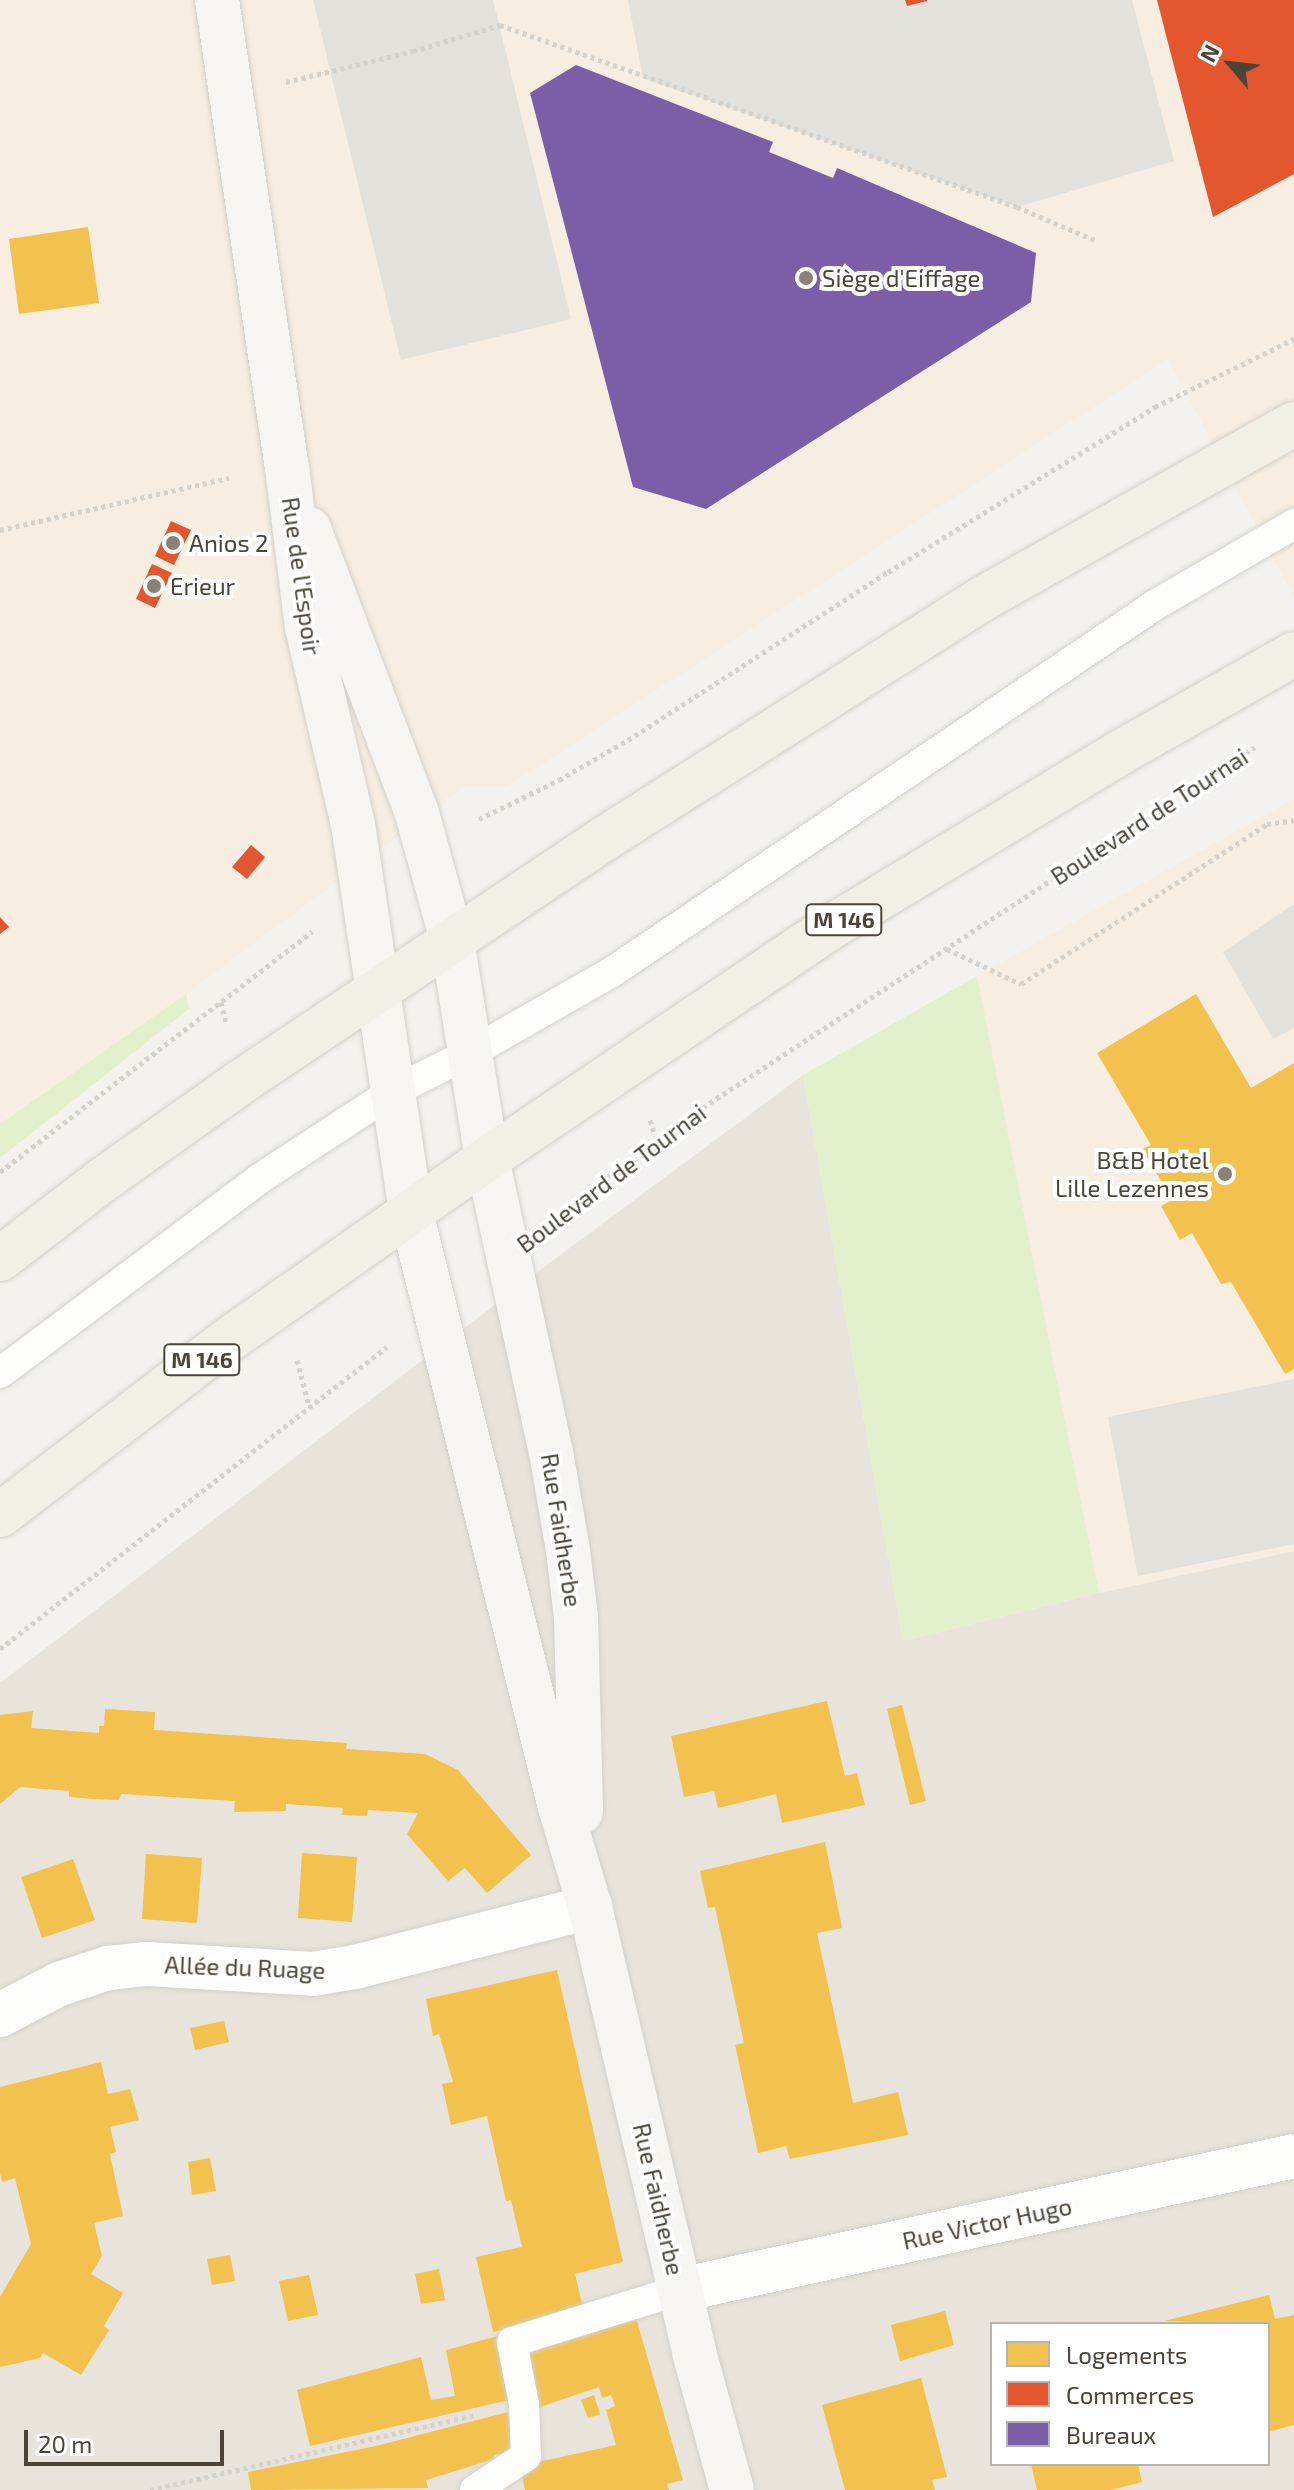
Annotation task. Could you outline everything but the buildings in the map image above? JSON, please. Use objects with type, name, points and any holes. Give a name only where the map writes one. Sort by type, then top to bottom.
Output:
[{"type":"main road","points":[[0,1259],[104,1179],[379,988],[589,849],[982,599],[1294,424]]},
{"type":"main road","name":"M 146","points":[[0,1515],[231,1338],[487,1159],[836,924],[1121,752],[1294,654]]},
{"type":"street","points":[[217,0],[287,467]]},
{"type":"street","name":"Rue de l'Espoir","points":[[287,467],[429,847],[452,940],[470,1053]]},
{"type":"street","name":"Rue de l'Espoir","points":[[287,467],[307,627],[353,824],[392,1092]]},
{"type":"street","name":"Rue Faidherbe","points":[[470,1053],[506,1258],[551,1452],[568,1550],[576,1617],[579,1772],[590,1907]]},
{"type":"street","name":"Rue Faidherbe","points":[[392,1092],[411,1213],[434,1312],[478,1470],[560,1807],[590,1907],[680,2290],[732,2490]]},
{"type":"street","name":"Allée du Ruage","points":[[0,2015],[59,1984],[108,1968],[147,1964],[313,1974],[355,1967],[590,1907]]},
{"type":"street","name":"Rue Victor Hugo","points":[[680,2290],[1294,2156]]},
{"type":"lane","points":[[0,1373],[259,1179],[392,1092],[470,1053],[612,972],[1155,605],[1294,524]]},
{"type":"lane","points":[[475,2490],[526,2456],[524,2404],[512,2342],[680,2290]]},
{"type":"path","points":[[231,95],[413,51],[500,25],[1017,207],[1097,241]]},
{"type":"path","points":[[429,847],[463,824],[559,780],[628,740],[888,572],[1155,407],[1294,339]]},
{"type":"path","points":[[0,530],[287,467]]},
{"type":"path","name":"Boulevard de Tournai","points":[[506,1258],[656,1138],[1258,745]]},
{"type":"path","points":[[946,949],[1021,984],[1267,824],[1294,820]]},
{"type":"path","points":[[0,1172],[363,892]]},
{"type":"path","points":[[0,1649],[434,1312]]},
{"type":"path","points":[[150,2490],[524,2404]]},
{"type":"shaded area","points":[[0,0],[1294,0],[1294,597],[1168,359],[508,786],[465,786],[186,994],[0,1124]]},
{"type":"shaded area","points":[[313,0],[493,0],[571,319],[401,360]]},
{"type":"shaded area","points":[[628,0],[1132,0],[1174,161],[1017,207],[643,78]]},
{"type":"shaded area","points":[[1294,799],[1294,1551],[1099,1593],[977,976]]},
{"type":"shaded area","points":[[1294,904],[1294,1028],[1273,1039],[1223,952]]},
{"type":"shaded area","points":[[803,1075],[903,1641],[1099,1593],[1294,1551],[1294,2490],[0,2490],[0,1683],[556,1258]]},
{"type":"shaded area","points":[[1294,1379],[1294,1544],[1138,1576],[1108,1417]]},
{"type":"green space","points":[[977,976],[1099,1593],[903,1641],[803,1075]]},
{"type":"green space","points":[[186,994],[189,1009],[0,1158],[0,1124]]},
{"type":"place","name":"Siège d'Eiffage","points":[[806,278]]},
{"type":"place","name":"Anios 2","points":[[173,543]]},
{"type":"place","name":"Erieur","points":[[154,586]]},
{"type":"place","name":"B&B Hotel Lille Lezennes","points":[[1225,1174]]}]
